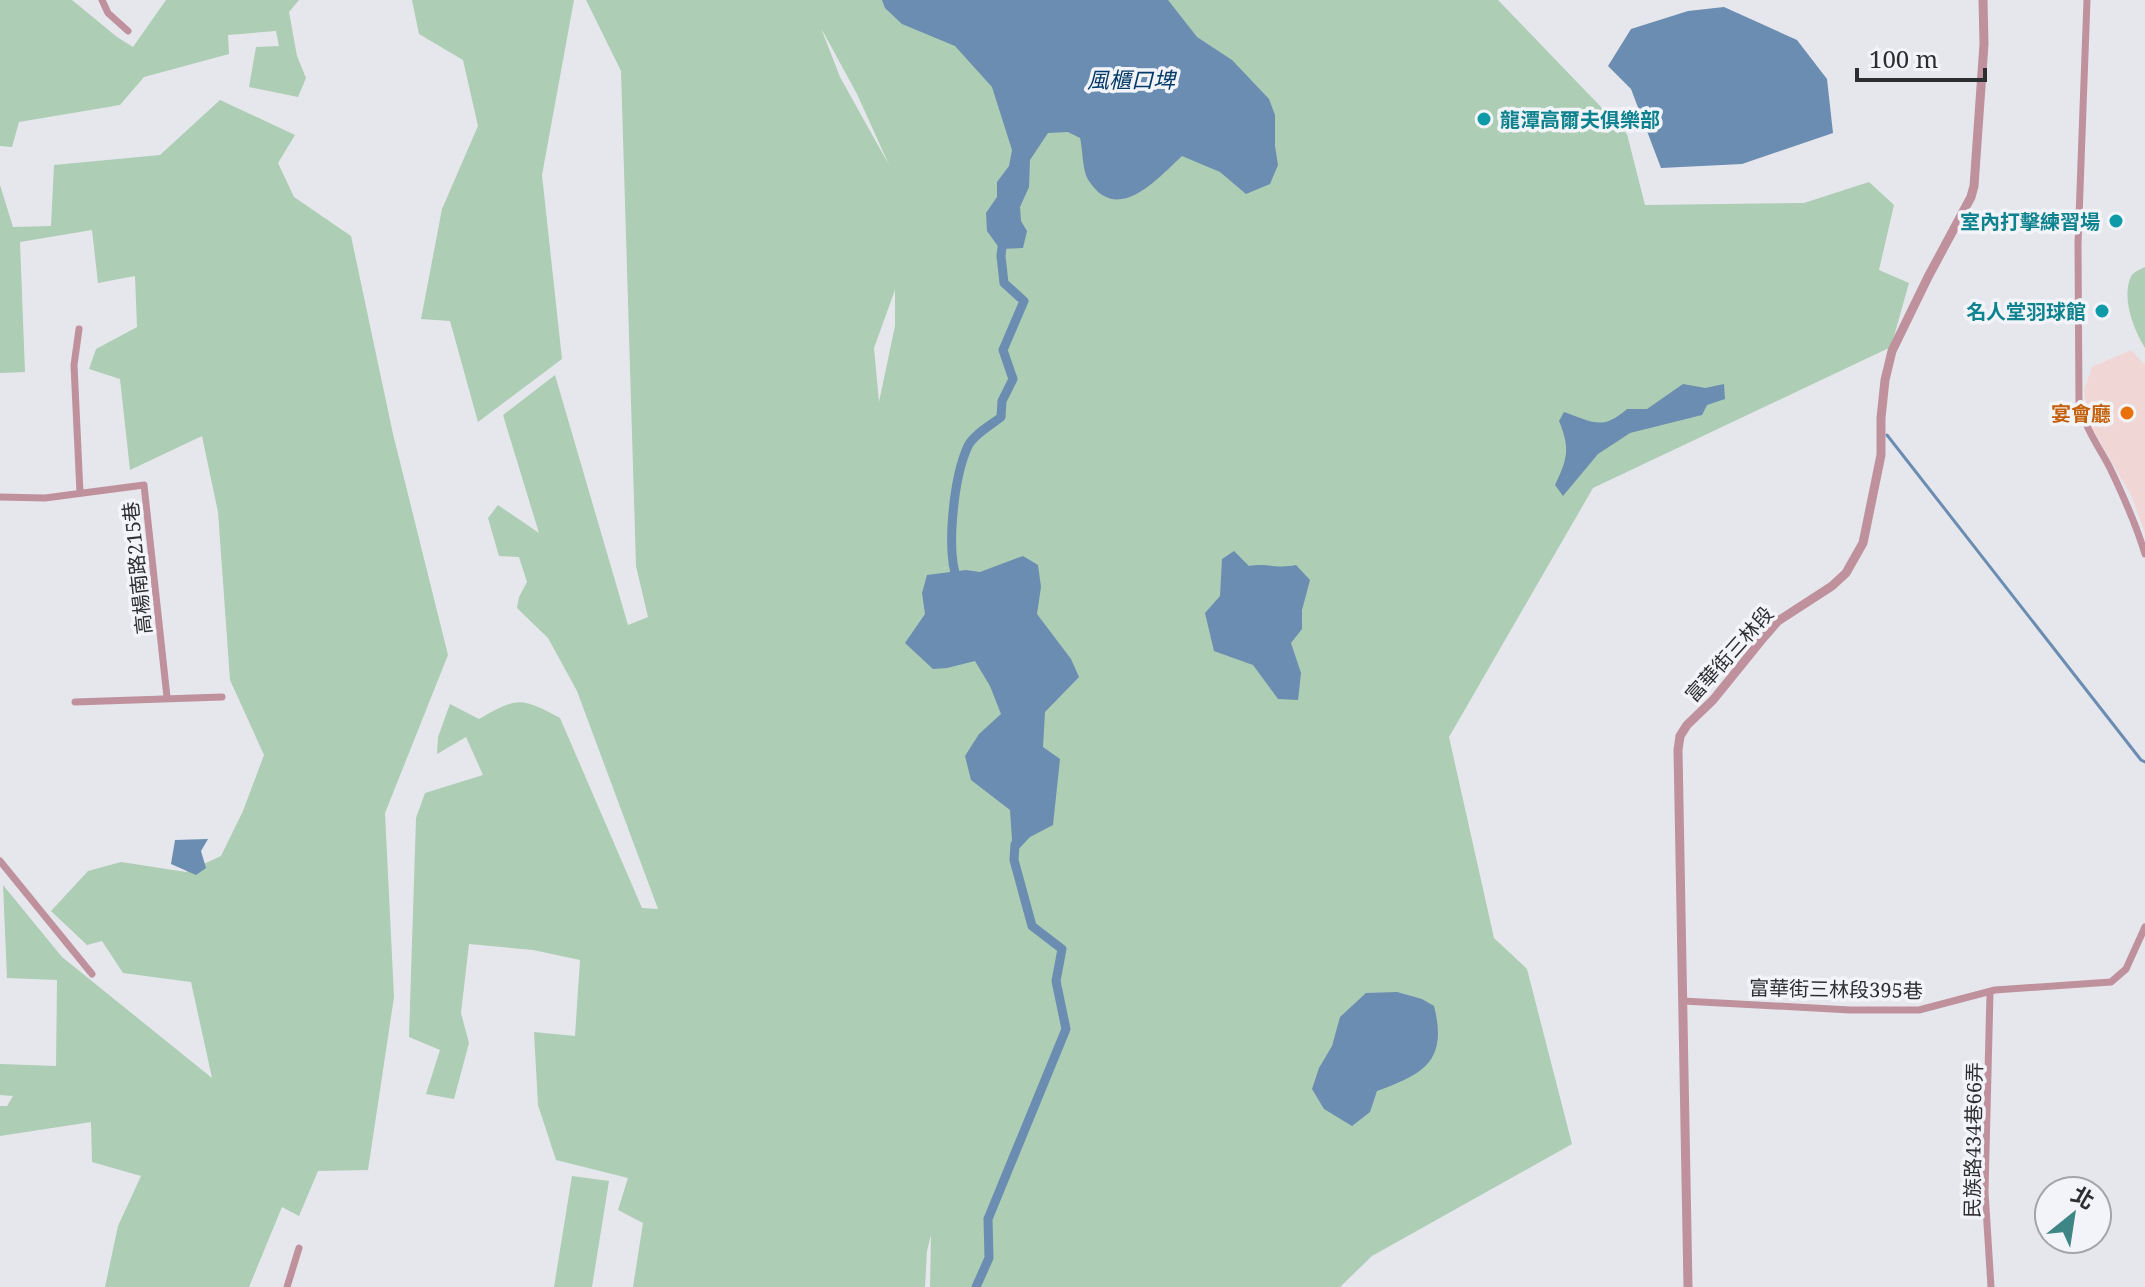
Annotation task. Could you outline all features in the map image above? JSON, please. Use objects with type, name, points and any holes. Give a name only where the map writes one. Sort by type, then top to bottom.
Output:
[{"type":"street","points":[[102,0],[108,13],[128,31]]},
{"type":"street","name":"富華街三林段","points":[[1688,1287],[1680,736],[1778,621],[1832,586],[1846,573],[1863,543],[1881,455],[1885,380],[1892,351],[1974,186],[1984,44],[1983,0]]},
{"type":"street","points":[[2087,0],[2079,205],[2079,404],[2085,426],[2134,519],[2145,554]]},
{"type":"street","points":[[79,329],[74,365],[80,493]]},
{"type":"street","name":"高楊南路215巷","points":[[0,497],[45,498],[144,485],[167,697]]},
{"type":"street","points":[[75,702],[222,697]]},
{"type":"street","points":[[0,861],[92,974]]},
{"type":"street","name":"富華街三林段395巷","points":[[1683,1001],[1850,1010],[1919,1010],[2012,988],[2111,982],[2126,969],[2145,927]]},
{"type":"street","name":"民族路434巷66弄","points":[[1990,993],[1985,1192],[1991,1287]]},
{"type":"street","points":[[287,1287],[299,1248]]},
{"type":"shaded area","points":[[2131,350],[2145,365],[2145,533],[2131,495],[2089,423],[2084,390],[2092,367]]},
{"type":"green space","points":[[0,0],[72,0],[133,47],[166,0],[299,0],[289,12],[297,56],[306,78],[298,97],[249,87],[256,47],[279,46],[276,31],[228,35],[229,54],[144,77],[120,105],[19,122],[12,147],[0,146]]},
{"type":"green space","points":[[412,0],[574,0],[542,175],[562,359],[478,422],[450,321],[421,319],[442,209],[478,126],[463,60],[419,34]]},
{"type":"green space","points":[[586,0],[1498,0],[1627,134],[1645,205],[1804,203],[1869,182],[1894,205],[1879,270],[1909,283],[1891,347],[1593,488],[1449,737],[1494,938],[1527,969],[1572,1144],[1372,1256],[1340,1287],[930,1287],[931,1235],[925,1287],[633,1287],[643,1223],[618,1210],[628,1178],[556,1160],[538,1105],[534,1032],[575,1036],[580,960],[533,950],[469,944],[461,1013],[469,1043],[454,1099],[426,1094],[440,1050],[409,1037],[416,818],[425,793],[483,775],[466,737],[437,754],[438,737],[450,704],[479,719],[519,702],[536,706],[560,718],[642,908],[658,909],[577,691],[548,638],[517,608],[527,582],[519,557],[499,556],[488,518],[498,505],[539,533],[503,415],[555,375],[628,625],[648,617],[636,566],[621,71]],"holes":[[[821,28],[857,94],[889,165],[840,77]],[[895,290],[895,326],[879,402],[874,348]]]},
{"type":"green space","points":[[220,100],[295,135],[278,163],[294,197],[351,236],[393,434],[448,655],[385,813],[394,997],[368,1170],[318,1171],[299,1216],[282,1207],[249,1287],[105,1287],[118,1226],[141,1176],[92,1162],[91,1122],[0,1136],[0,1106],[7,1106],[13,1096],[0,1095],[0,1064],[56,1066],[57,980],[7,978],[3,885],[62,957],[212,1078],[191,982],[123,973],[102,941],[87,945],[51,911],[88,871],[121,862],[186,872],[221,856],[243,811],[264,755],[230,680],[218,512],[202,436],[130,470],[120,379],[89,369],[96,349],[137,327],[135,276],[98,283],[92,230],[20,242],[25,372],[0,373],[0,185],[13,227],[51,226],[54,165],[160,155]]},
{"type":"green space","points":[[2145,267],[2145,348],[2133,324],[2127,296],[2131,277]]},
{"type":"green space","points":[[572,1176],[609,1181],[592,1287],[554,1287]]},
{"type":"water","name":"風櫃口埤","points":[[882,0],[1168,0],[1197,37],[1232,60],[1269,99],[1275,115],[1278,165],[1270,184],[1246,194],[1220,172],[1182,156],[1138,193],[1113,199],[1100,194],[1089,181],[1080,138],[1068,132],[1048,133],[1030,160],[1029,187],[1020,207],[1021,221],[1027,231],[1023,248],[1000,249],[987,231],[986,213],[997,197],[997,182],[1009,166],[1012,150],[992,87],[955,46],[902,24],[885,8]]},
{"type":"water","points":[[1724,7],[1797,40],[1827,79],[1833,133],[1742,164],[1661,168],[1631,89],[1608,66],[1631,29],[1688,11]]},
{"type":"water","points":[[1683,384],[1705,388],[1724,384],[1725,399],[1707,405],[1702,415],[1630,433],[1598,454],[1563,496],[1555,485],[1566,453],[1559,421],[1564,412],[1590,421],[1604,422],[1627,409],[1647,409]]},
{"type":"water","points":[[1234,551],[1249,566],[1296,565],[1310,580],[1302,610],[1302,629],[1291,643],[1301,673],[1298,700],[1278,699],[1253,665],[1214,651],[1205,613],[1220,596],[1222,559]]},
{"type":"water","points":[[1023,556],[1038,565],[1041,587],[1037,614],[1071,659],[1079,677],[1045,712],[1043,747],[1060,759],[1053,825],[1030,837],[1013,855],[1010,810],[971,780],[965,756],[979,734],[1001,714],[990,686],[975,661],[933,669],[905,643],[925,614],[922,593],[927,575],[966,570],[980,572]]},
{"type":"water","points":[[208,839],[201,851],[206,868],[196,875],[171,864],[175,840]]},
{"type":"water","points":[[1397,992],[1434,1006],[1438,1040],[1435,1053],[1419,1071],[1377,1091],[1370,1112],[1352,1126],[1324,1109],[1312,1089],[1319,1068],[1332,1046],[1340,1017],[1366,993]]},
{"type":"waterway","points":[[958,582],[952,534],[959,476],[970,442],[1001,417],[1002,401],[1013,379],[1003,350],[1024,301],[1004,283],[1003,238]]},
{"type":"waterway","points":[[1887,435],[2145,762]]},
{"type":"waterway","points":[[976,1287],[989,1258],[988,1219],[1066,1029],[1056,981],[1062,949],[1032,926],[1014,860],[1015,844]]},
{"type":"place","name":"龍潭高爾夫俱樂部","points":[[1484,119]]},
{"type":"place","name":"室內打擊練習場","points":[[2116,221]]},
{"type":"place","name":"名人堂羽球館","points":[[2102,311]]},
{"type":"place","name":"宴會廳","points":[[2127,413]]}]
